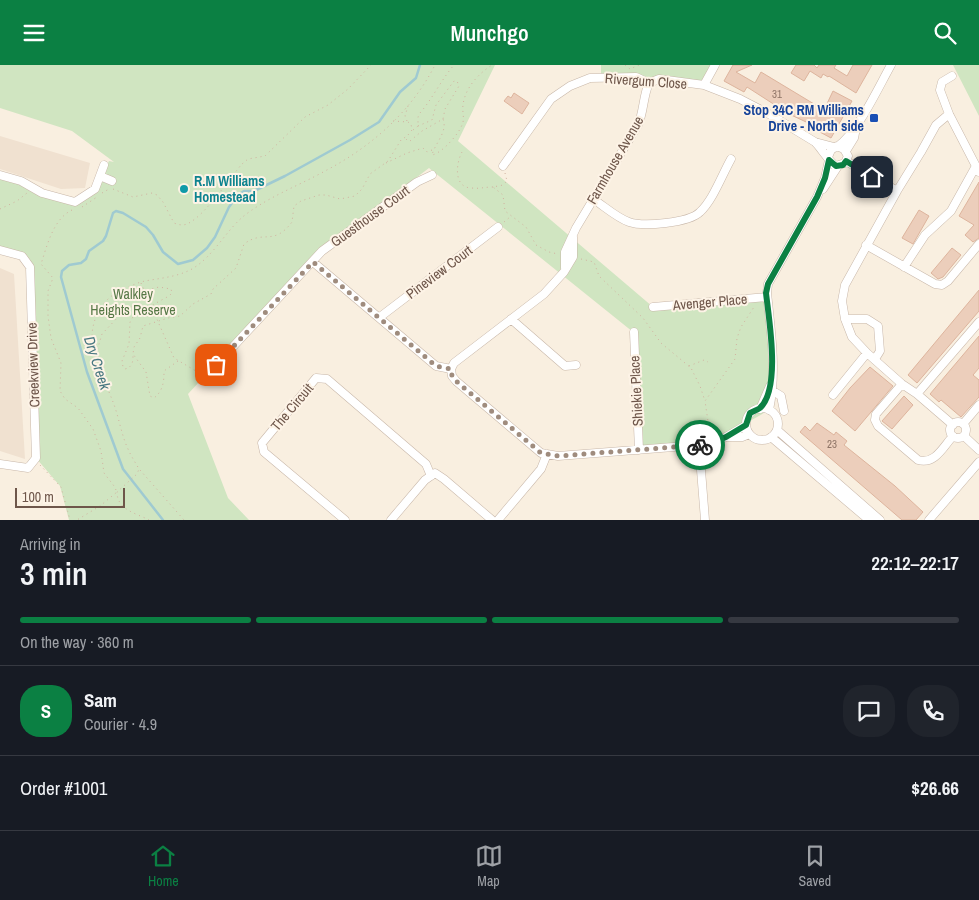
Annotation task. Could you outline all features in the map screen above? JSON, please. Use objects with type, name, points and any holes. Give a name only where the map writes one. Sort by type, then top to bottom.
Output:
[{"type":"street","points":[[704,85],[715,65]]},
{"type":"street","points":[[817,197],[825,178],[829,153],[845,141],[857,124],[891,65]]},
{"type":"street","points":[[904,267],[925,235],[951,211],[977,169],[949,114],[940,90],[942,82],[952,76]]},
{"type":"street","name":"Rivergum Close","points":[[503,165],[551,99],[570,86],[590,78],[636,77],[649,83],[659,79],[704,85],[740,99],[815,142],[835,147]]},
{"type":"street","name":"Farmhouse Avenue","points":[[565,268],[564,255],[573,235],[638,125],[643,113],[646,90],[649,83]]},
{"type":"street","points":[[949,114],[936,125],[866,245],[844,285],[842,301],[845,319],[852,337],[902,384],[917,394],[953,425]]},
{"type":"street","points":[[846,151],[854,138],[857,124]]},
{"type":"street","name":"Rivergum Close","points":[[815,142],[828,158]]},
{"type":"street","points":[[769,410],[773,391],[767,297],[768,284],[771,275],[817,197],[838,166],[846,161],[848,156],[846,151],[842,147],[835,147]]},
{"type":"street","points":[[828,158],[833,165],[838,166]]},
{"type":"street","points":[[593,199],[628,222],[642,225],[688,219],[699,214],[706,205],[731,159]]},
{"type":"street","points":[[846,161],[897,191]]},
{"type":"street","points":[[0,175],[21,181],[42,193],[75,202],[95,189],[104,165]]},
{"type":"street","name":"Guesthouse Court","points":[[208,379],[216,365],[322,251],[417,182],[432,175]]},
{"type":"street","points":[[100,176],[112,181]]},
{"type":"street","name":"Pineview Court","points":[[380,317],[498,227]]},
{"type":"street","name":"Farmhouse Avenue","points":[[573,235],[573,257]]},
{"type":"street","points":[[866,245],[935,285],[942,285],[948,281],[979,244]]},
{"type":"street","name":"Creekview Drive","points":[[0,249],[22,256],[30,267],[34,459]]},
{"type":"street","points":[[573,257],[564,272],[544,294],[454,363],[451,369],[452,376],[456,381],[541,453],[558,456],[698,445],[726,437],[746,425]]},
{"type":"street","points":[[313,262],[436,366],[451,369]]},
{"type":"street","name":"Avenger Place","points":[[653,307],[767,297]]},
{"type":"street","points":[[511,319],[565,366],[576,365]]},
{"type":"street","points":[[845,319],[867,319],[878,326],[880,351],[875,359]]},
{"type":"street","points":[[917,394],[979,322]]},
{"type":"street","name":"Shiekie Place","points":[[634,332],[639,450]]},
{"type":"street","points":[[833,395],[867,353]]},
{"type":"street","name":"The Circuit","points":[[345,520],[264,452],[262,443],[316,378],[327,379],[426,464],[431,475]]},
{"type":"street","points":[[760,409],[772,379]]},
{"type":"street","points":[[902,384],[876,414],[875,421],[878,426],[918,460],[925,462],[932,459],[953,436]]},
{"type":"street","points":[[773,391],[781,396],[784,411]]},
{"type":"street","points":[[963,424],[979,405]]},
{"type":"street","points":[[760,409],[769,410],[777,420],[777,430],[771,437],[765,440],[758,440],[749,434],[746,425],[750,413],[760,409]]},
{"type":"street","points":[[955,422],[963,424],[966,429],[964,436],[959,438],[953,436],[950,431],[955,422]]},
{"type":"street","points":[[777,430],[880,520]]},
{"type":"street","points":[[726,437],[742,437],[749,434]]},
{"type":"street","points":[[964,436],[979,450]]},
{"type":"street","points":[[771,437],[869,520]]},
{"type":"street","points":[[698,445],[705,520]]},
{"type":"street","points":[[498,520],[541,469],[547,454]]},
{"type":"street","points":[[0,464],[28,468],[34,459]]},
{"type":"street","points":[[929,520],[979,462]]},
{"type":"street","points":[[391,520],[425,479],[435,473],[492,520]]},
{"type":"path","points":[[118,190],[132,197],[152,193],[157,195],[174,223],[184,225],[189,223],[206,207],[242,163],[248,159],[265,156],[304,117],[328,105],[348,89],[371,65]]},
{"type":"path","points":[[184,520],[139,469],[128,449],[116,407],[96,355],[92,337],[94,323],[101,306],[114,295],[140,282],[182,274],[194,268],[244,216],[262,203],[356,154],[409,104],[425,83],[435,65]]},
{"type":"path","points":[[418,126],[420,113],[444,76],[454,65]]},
{"type":"path","points":[[96,355],[102,334],[119,316],[134,305],[144,291],[159,287],[171,289],[172,291],[169,296],[160,302],[134,315],[130,322],[129,344],[122,361],[125,369],[131,366],[134,347],[140,338],[143,326],[180,316],[193,304],[211,294],[213,289],[236,268],[244,244],[260,237],[270,238],[282,232],[292,221],[293,209],[296,203],[319,195],[340,199],[355,196],[362,189],[370,174],[392,156],[401,140],[418,126],[432,120],[434,109],[444,93],[454,81],[457,81],[459,86],[445,109],[443,134],[434,148],[433,155],[442,149],[462,127],[463,105],[470,87],[476,77],[492,65]]},
{"type":"path","points":[[625,65],[630,69],[639,65]]},
{"type":"path","points":[[409,104],[406,116],[412,130]]},
{"type":"path","points":[[407,136],[406,140],[410,141],[422,131],[443,119]]},
{"type":"path","points":[[393,121],[408,122]]},
{"type":"path","points":[[384,164],[407,153],[423,148],[427,152],[434,148]]},
{"type":"path","points":[[462,152],[457,160],[456,169],[459,179],[465,187],[493,187],[502,185],[507,181],[503,165]]},
{"type":"path","points":[[493,187],[503,195],[505,211],[526,227],[536,245],[548,252],[564,255]]},
{"type":"path","points":[[0,209],[17,201],[33,188]]},
{"type":"path","points":[[73,209],[66,213],[58,224],[48,242],[41,264],[53,279],[48,291],[48,316],[52,338],[61,363],[60,391],[65,399],[78,408],[93,429],[101,451],[104,473],[114,486],[117,498],[123,508],[149,520]]},
{"type":"path","points":[[573,257],[594,262],[599,275],[643,319],[661,343],[689,366],[700,386],[705,401],[709,432],[713,442]]},
{"type":"path","points":[[140,282],[174,358],[208,379]]},
{"type":"path","points":[[705,401],[734,359],[741,327],[754,309],[753,298]]},
{"type":"path","points":[[133,354],[146,372],[150,396],[154,398],[159,394],[163,386],[164,371],[178,361]]},
{"type":"path","points":[[689,366],[704,360],[708,362]]},
{"type":"path","points":[[34,459],[61,487],[70,520]]},
{"type":"path","points":[[77,520],[100,506],[137,474],[139,469]]},
{"type":"shaded area","points":[[0,136],[90,163],[85,188],[61,189],[0,169]]},
{"type":"shaded area","points":[[0,268],[14,274],[25,459],[0,451]]},
{"type":"green space","name":"Walkley Heights Reserve","points":[[0,65],[495,65],[458,141],[653,307],[767,293],[772,380],[769,410],[743,425],[699,445],[639,450],[633,332],[429,168],[320,251],[188,394],[228,498],[249,520],[69,520],[60,486],[36,458],[30,267],[22,256],[0,250],[0,175],[75,202],[95,189],[109,161],[114,162],[72,131],[0,108]]},
{"type":"green space","points":[[601,65],[715,65],[704,85],[601,78]]},
{"type":"green space","points":[[953,65],[979,65],[979,116]]},
{"type":"building","points":[[733,65],[752,65],[736,72],[755,83],[761,72],[824,110],[833,91],[852,101],[831,138],[818,131],[819,128],[789,114],[747,87],[744,92],[724,81]]},
{"type":"building","points":[[796,65],[814,65],[817,68],[819,65],[836,65],[834,68],[847,76],[853,65],[872,65],[856,93],[829,76],[823,74],[821,78],[810,71],[804,81],[791,73]]},
{"type":"building","points":[[514,93],[529,103],[522,114],[504,101],[508,96],[511,98]]},
{"type":"building","points":[[979,182],[979,238],[973,242],[965,235],[974,225],[959,216]]},
{"type":"building","points":[[919,210],[929,216],[913,244],[902,238]]},
{"type":"building","points":[[952,248],[961,255],[943,277],[938,279],[931,273]]},
{"type":"building","points":[[979,290],[979,311],[917,383],[908,375]]},
{"type":"building","points":[[979,336],[979,368],[973,375],[979,380],[979,397],[961,417],[941,400],[939,402],[930,394]]},
{"type":"building","points":[[870,367],[893,386],[855,431],[832,411]]},
{"type":"building","points":[[904,396],[913,405],[892,429],[882,421]]},
{"type":"building","points":[[817,423],[834,435],[836,432],[847,441],[844,445],[895,486],[923,512],[916,520],[902,520],[800,432],[805,426],[810,431]]},
{"type":"waterway","name":"Dry Creek","points":[[163,520],[123,469],[87,372],[61,277],[62,271],[69,265],[81,263],[86,259],[89,251],[103,241],[113,213],[116,211],[123,213],[146,227],[163,252],[178,264],[193,260],[207,248],[215,237],[229,207],[238,195],[244,191],[254,191],[285,176],[379,122],[400,92],[416,78],[420,65]]},
{"type":"way so far","points":[[216,365],[313,262],[436,366],[451,369],[452,376],[456,381],[541,453],[558,456],[700,445]]},
{"type":"place","name":"Stop 34C RM Williams Drive - North side","points":[[874,118]]},
{"type":"place","name":"R.M Williams Homestead","points":[[184,189]]},
{"type":"route","points":[[700,445],[726,437],[743,425],[746,425],[750,413],[760,409],[767,395],[773,374],[766,293],[768,284],[771,275],[817,197],[825,178],[829,160],[836,166],[843,165],[846,161],[872,177]]}]
